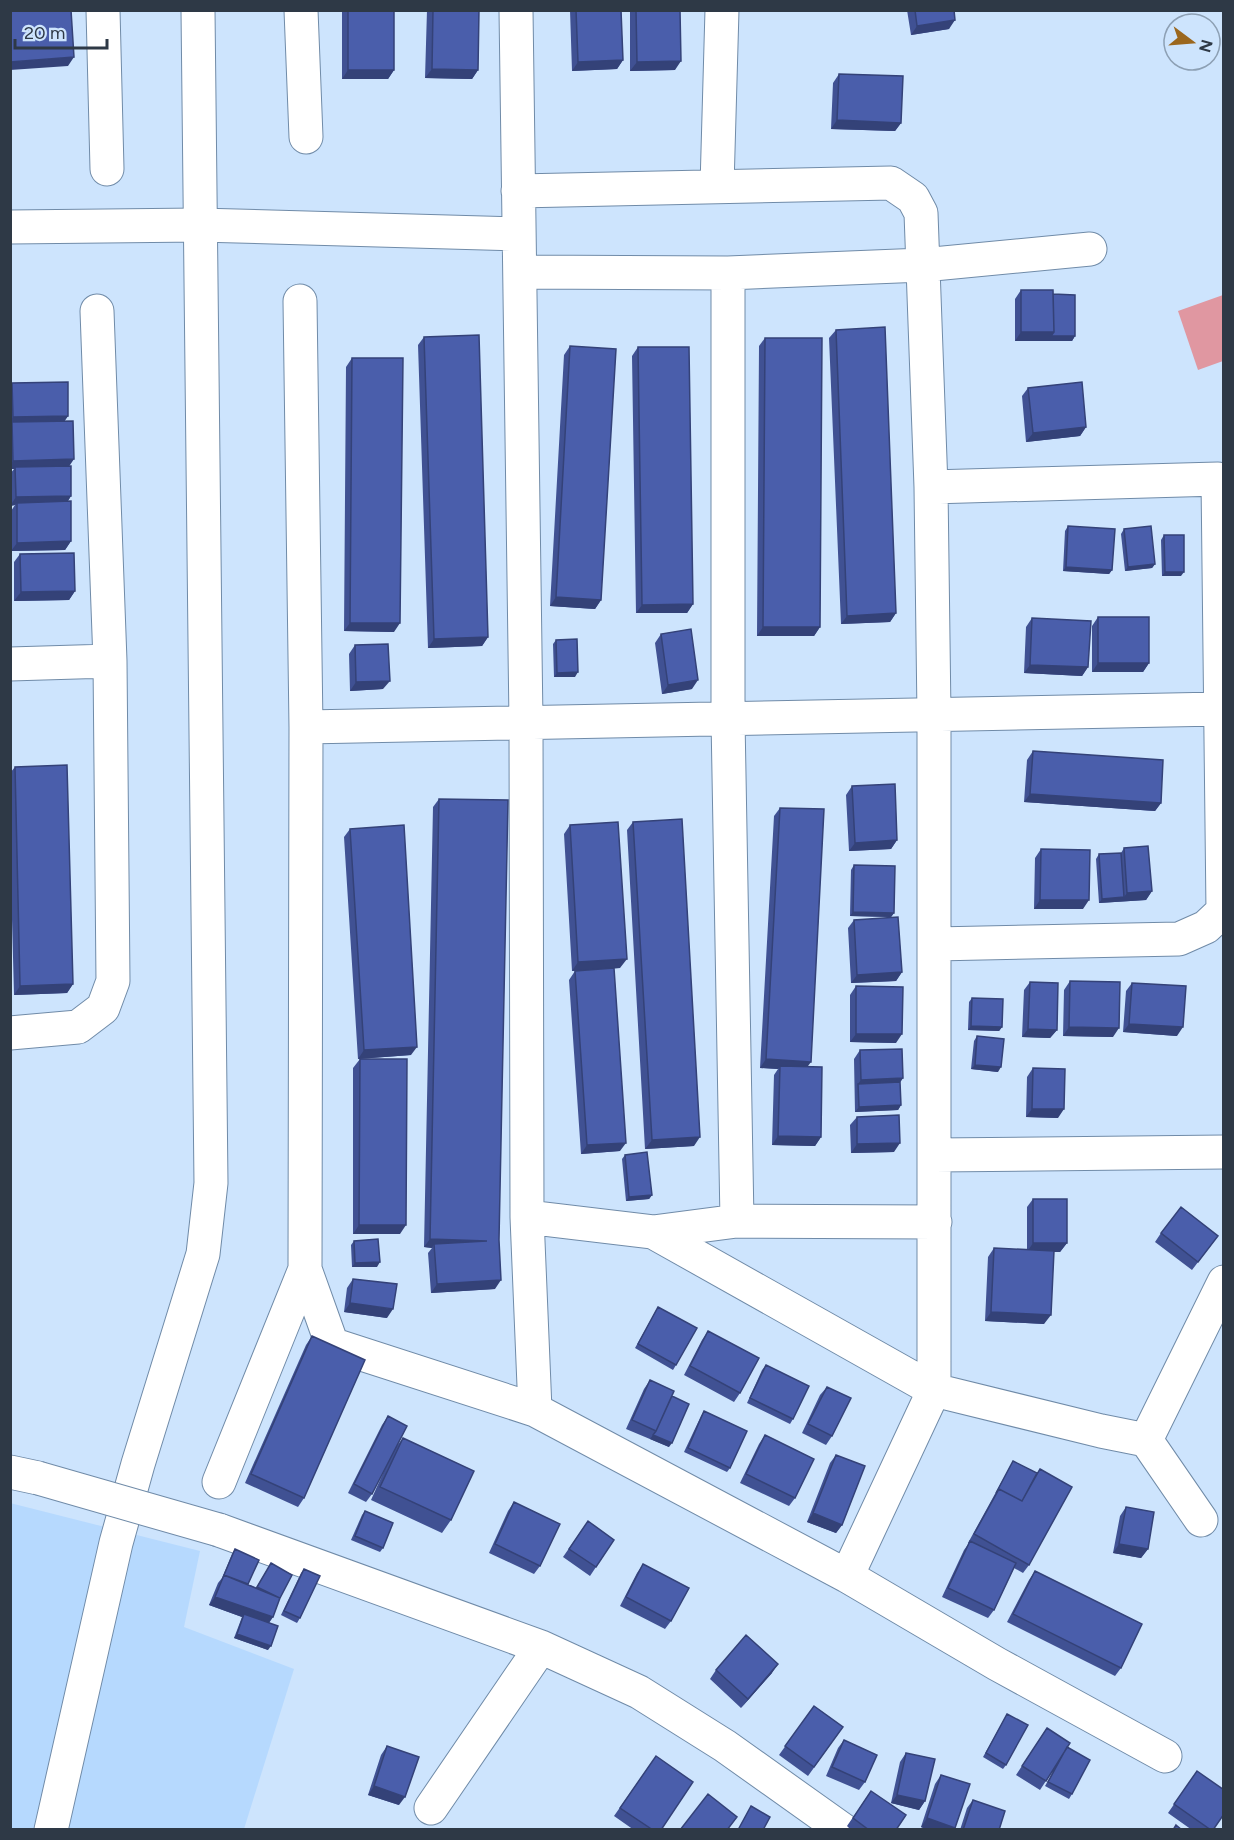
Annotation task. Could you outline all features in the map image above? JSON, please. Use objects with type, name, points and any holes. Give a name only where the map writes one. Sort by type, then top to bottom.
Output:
[{"type":"street","points":[[103,10],[107,169]]},
{"type":"street","points":[[51,1830],[116,1543],[203,1254],[211,1183],[198,10]]},
{"type":"street","points":[[301,10],[306,137]]},
{"type":"street","points":[[516,10],[526,721],[527,1217],[535,1410]]},
{"type":"street","points":[[717,186],[722,10]]},
{"type":"street","points":[[518,191],[891,183],[913,198],[921,213],[931,488],[934,715],[934,1390],[847,1576]]},
{"type":"street","points":[[10,227],[199,225],[519,234]]},
{"type":"street","points":[[521,272],[728,273],[923,265],[1090,249]]},
{"type":"street","points":[[728,273],[728,719],[737,1221]]},
{"type":"street","points":[[300,301],[306,727],[305,1269],[334,1345],[535,1410],[847,1576],[997,1664],[1165,1756]]},
{"type":"street","points":[[10,1033],[78,1027],[103,1008],[113,981],[110,661],[97,311]]},
{"type":"street","points":[[931,488],[1221,476],[1220,709],[1223,910],[1206,927],[1179,939],[935,944]]},
{"type":"street","points":[[10,664],[110,661]]},
{"type":"street","points":[[306,727],[1220,709]]},
{"type":"street","points":[[935,1155],[1224,1152]]},
{"type":"street","points":[[527,1217],[653,1232],[737,1221],[935,1222]]},
{"type":"street","points":[[653,1232],[934,1390],[1146,1440],[1201,1520]]},
{"type":"street","points":[[219,1482],[305,1269]]},
{"type":"street","points":[[1146,1440],[1224,1282]]},
{"type":"street","points":[[24,1475],[219,1530],[540,1647],[639,1692],[725,1746],[843,1830]]},
{"type":"street","points":[[431,1808],[540,1647]]},
{"type":"shaded area","points":[[1223,295],[1223,361],[1198,370],[1178,311]]},
{"type":"shaded area","points":[[10,1503],[200,1551],[184,1627],[294,1669],[244,1829],[11,1829]]},
{"type":"building","points":[[10,10],[71,10],[74,57],[10,62]]},
{"type":"building","points":[[348,10],[394,10],[394,70],[348,70]]},
{"type":"building","points":[[433,10],[479,10],[478,70],[432,69]]},
{"type":"building","points":[[576,10],[621,10],[623,60],[578,62]]},
{"type":"building","points":[[636,10],[680,10],[681,61],[637,62]]},
{"type":"building","points":[[915,10],[954,10],[955,20],[917,26]]},
{"type":"building","points":[[839,74],[903,76],[901,123],[837,120]]},
{"type":"building","points":[[1021,290],[1053,290],[1054,332],[1021,332]]},
{"type":"building","points":[[1053,294],[1075,295],[1075,336],[1051,336],[1054,332]]},
{"type":"building","points":[[885,327],[896,613],[847,616],[836,330]]},
{"type":"building","points":[[479,335],[488,637],[434,639],[424,337]]},
{"type":"building","points":[[765,338],[822,338],[820,627],[763,627]]},
{"type":"building","points":[[570,346],[616,349],[601,600],[556,597]]},
{"type":"building","points":[[638,347],[689,347],[693,604],[642,605]]},
{"type":"building","points":[[352,358],[403,358],[400,623],[350,623]]},
{"type":"building","points":[[68,382],[68,416],[13,417],[12,383]]},
{"type":"building","points":[[1082,382],[1086,427],[1033,433],[1028,388]]},
{"type":"building","points":[[73,421],[74,459],[13,461],[12,422]]},
{"type":"building","points":[[71,466],[71,496],[16,497],[15,467]]},
{"type":"building","points":[[71,501],[71,541],[17,543],[17,503]]},
{"type":"building","points":[[1068,526],[1115,529],[1112,570],[1066,567]]},
{"type":"building","points":[[1151,526],[1155,564],[1128,567],[1124,529]]},
{"type":"building","points":[[1164,535],[1184,535],[1184,572],[1165,572]]},
{"type":"building","points":[[74,553],[75,591],[21,592],[20,554]]},
{"type":"building","points":[[1098,617],[1149,617],[1149,663],[1098,663]]},
{"type":"building","points":[[1032,618],[1091,621],[1088,667],[1030,665]]},
{"type":"building","points":[[691,629],[698,680],[668,685],[661,634]]},
{"type":"building","points":[[577,639],[578,672],[557,673],[556,640]]},
{"type":"building","points":[[388,644],[390,681],[356,682],[355,645]]},
{"type":"building","points":[[1033,751],[1163,760],[1161,803],[1030,794]]},
{"type":"building","points":[[67,765],[73,984],[20,986],[15,767]]},
{"type":"building","points":[[895,784],[897,840],[855,843],[852,786]]},
{"type":"building","points":[[439,799],[508,800],[499,1240],[501,1280],[437,1284],[434,1244],[487,1241],[430,1239]]},
{"type":"building","points":[[780,808],[824,809],[811,1062],[766,1059]]},
{"type":"building","points":[[682,819],[700,1137],[652,1140],[633,822]]},
{"type":"building","points":[[618,822],[627,959],[578,962],[570,825]]},
{"type":"building","points":[[404,825],[417,1047],[364,1050],[350,829]]},
{"type":"building","points":[[1148,846],[1152,891],[1127,893],[1124,848]]},
{"type":"building","points":[[1041,849],[1090,850],[1089,900],[1040,900]]},
{"type":"building","points":[[1121,853],[1124,897],[1102,899],[1099,854]]},
{"type":"building","points":[[854,865],[895,866],[894,913],[853,912]]},
{"type":"building","points":[[898,917],[902,972],[857,975],[854,920]]},
{"type":"building","points":[[614,968],[626,1143],[587,1145],[575,971]]},
{"type":"building","points":[[1070,981],[1120,982],[1119,1028],[1069,1027]]},
{"type":"building","points":[[1030,982],[1058,983],[1057,1030],[1028,1029]]},
{"type":"building","points":[[1132,983],[1186,986],[1183,1027],[1129,1024]]},
{"type":"building","points":[[856,986],[903,987],[902,1034],[856,1034]]},
{"type":"building","points":[[972,998],[1003,999],[1002,1027],[971,1026]]},
{"type":"building","points":[[977,1036],[1004,1039],[1001,1067],[975,1065]]},
{"type":"building","points":[[902,1049],[903,1078],[861,1080],[860,1050]]},
{"type":"building","points":[[360,1059],[407,1059],[406,1225],[359,1225]]},
{"type":"building","points":[[780,1066],[822,1067],[821,1137],[778,1136]]},
{"type":"building","points":[[1033,1068],[1065,1069],[1064,1109],[1032,1109]]},
{"type":"building","points":[[900,1082],[901,1105],[859,1107],[858,1084]]},
{"type":"building","points":[[899,1115],[900,1143],[857,1144],[857,1117]]},
{"type":"building","points":[[647,1152],[652,1195],[629,1197],[625,1155]]},
{"type":"building","points":[[1033,1199],[1067,1199],[1067,1243],[1033,1243]]},
{"type":"building","points":[[1181,1207],[1218,1236],[1198,1262],[1161,1233]]},
{"type":"building","points":[[378,1239],[380,1262],[355,1263],[354,1241]]},
{"type":"building","points":[[994,1248],[1054,1251],[1051,1315],[991,1312]]},
{"type":"building","points":[[353,1279],[397,1284],[393,1309],[350,1303]]},
{"type":"building","points":[[658,1307],[697,1328],[676,1365],[638,1344]]},
{"type":"building","points":[[708,1331],[759,1358],[740,1393],[690,1366]]},
{"type":"building","points":[[312,1336],[365,1360],[304,1498],[251,1474]]},
{"type":"building","points":[[766,1365],[809,1386],[793,1419],[750,1398]]},
{"type":"building","points":[[650,1380],[674,1391],[656,1431],[632,1420]]},
{"type":"building","points":[[827,1387],[851,1398],[832,1436],[808,1424]]},
{"type":"building","points":[[672,1396],[689,1404],[672,1443],[653,1435]]},
{"type":"building","points":[[704,1411],[747,1431],[730,1468],[688,1448]]},
{"type":"building","points":[[388,1416],[407,1426],[372,1494],[354,1484]]},
{"type":"building","points":[[765,1435],[814,1459],[795,1498],[746,1474]]},
{"type":"building","points":[[403,1438],[474,1471],[451,1520],[380,1487]]},
{"type":"building","points":[[836,1455],[865,1466],[842,1525],[813,1513]]},
{"type":"building","points":[[1013,1461],[1037,1473],[1022,1501],[999,1489],[996,1493]]},
{"type":"building","points":[[1040,1469],[1072,1487],[1029,1565],[974,1534],[999,1489],[1022,1501]]},
{"type":"building","points":[[514,1502],[560,1524],[540,1566],[495,1544]]},
{"type":"building","points":[[1126,1507],[1154,1512],[1148,1549],[1119,1544]]},
{"type":"building","points":[[365,1511],[393,1523],[383,1548],[355,1536]]},
{"type":"building","points":[[588,1521],[614,1540],[596,1567],[569,1549]]},
{"type":"building","points":[[970,1541],[1016,1563],[994,1610],[948,1588]]},
{"type":"building","points":[[235,1549],[259,1560],[248,1584],[224,1575]]},
{"type":"building","points":[[271,1563],[292,1575],[279,1600],[280,1598],[257,1587]]},
{"type":"building","points":[[643,1564],[689,1588],[671,1621],[626,1597]]},
{"type":"building","points":[[304,1569],[320,1576],[300,1618],[284,1611]]},
{"type":"building","points":[[1035,1571],[1142,1624],[1121,1668],[1013,1614]]},
{"type":"building","points":[[224,1575],[280,1598],[273,1617],[215,1597]]},
{"type":"building","points":[[244,1614],[278,1626],[271,1646],[237,1634]]},
{"type":"building","points":[[746,1635],[778,1664],[748,1699],[716,1670]]},
{"type":"building","points":[[814,1706],[843,1727],[814,1767],[785,1746]]},
{"type":"building","points":[[1007,1714],[1028,1725],[1006,1765],[986,1753]]},
{"type":"building","points":[[1047,1728],[1070,1743],[1046,1781],[1022,1766]]},
{"type":"building","points":[[844,1740],[877,1755],[865,1782],[832,1767]]},
{"type":"building","points":[[387,1746],[419,1757],[405,1797],[374,1786]]},
{"type":"building","points":[[1067,1747],[1090,1760],[1072,1794],[1048,1782]]},
{"type":"building","points":[[906,1753],[935,1759],[925,1801],[897,1795]]},
{"type":"building","points":[[656,1756],[693,1782],[661,1830],[653,1830],[620,1808]]},
{"type":"building","points":[[1197,1771],[1224,1790],[1224,1814],[1213,1830],[1174,1804]]},
{"type":"building","points":[[941,1775],[970,1784],[955,1828],[927,1818]]},
{"type":"building","points":[[871,1791],[906,1815],[896,1830],[869,1830],[853,1818]]},
{"type":"building","points":[[708,1794],[737,1817],[727,1830],[680,1830]]},
{"type":"building","points":[[973,1800],[1005,1811],[999,1830],[963,1830]]},
{"type":"building","points":[[751,1806],[770,1817],[763,1830],[738,1830]]}]
